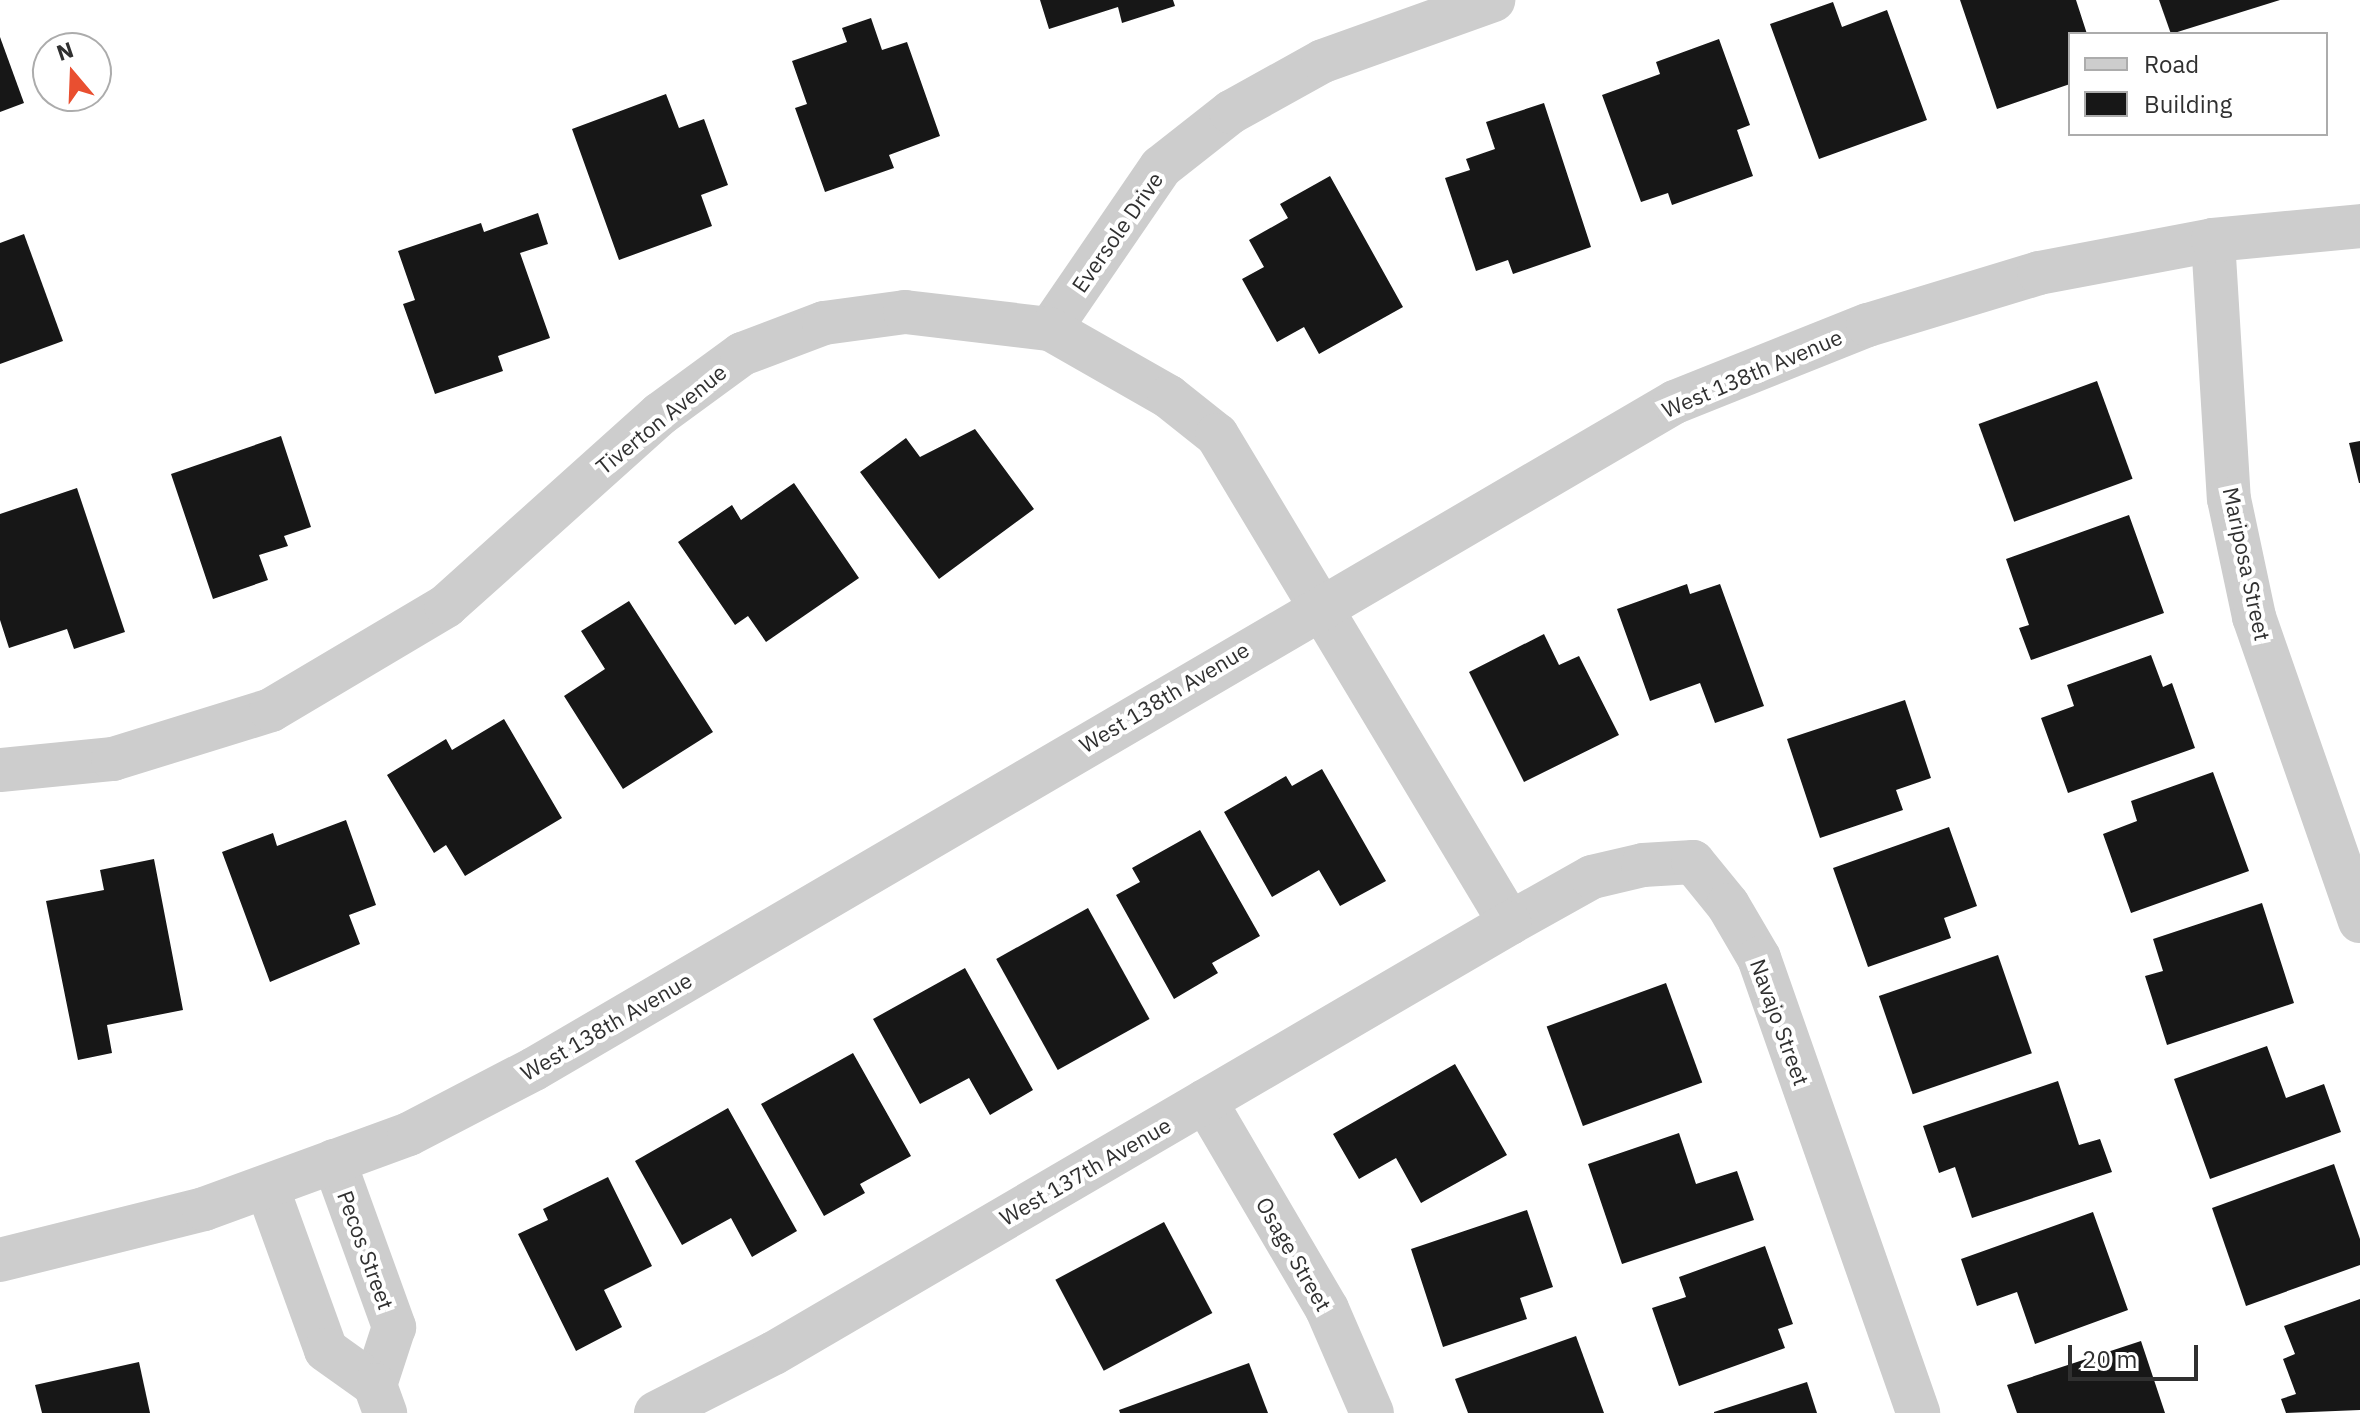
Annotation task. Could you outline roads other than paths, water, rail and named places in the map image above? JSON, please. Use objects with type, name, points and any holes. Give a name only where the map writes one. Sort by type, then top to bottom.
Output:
[{"type":"street","name":"Eversole Drive","points":[[1050,329],[1161,167],[1231,112],[1323,61],[1493,0]]},
{"type":"street","name":"West 138th Avenue","points":[[0,1260],[267,1187],[409,1134],[534,1069],[1321,604],[1675,402],[1868,325],[2024,278],[2213,240],[2360,226]]},
{"type":"street","name":"Mariposa Street","points":[[2213,240],[2229,499],[2254,617],[2360,921]]},
{"type":"street","name":"Tiverton Avenue","points":[[0,770],[113,759],[271,710],[446,606],[660,414],[742,354],[824,323],[905,312],[1050,329],[1169,397],[1217,435],[1321,604]]},
{"type":"street","points":[[1321,604],[1510,923]]},
{"type":"street","name":"Navajo Street","points":[[1510,923],[1592,877],[1693,862],[1759,958],[1918,1413]]},
{"type":"street","name":"West 137th Avenue","points":[[656,1413],[774,1353],[1510,923]]},
{"type":"street","name":"Osage Street","points":[[1205,1101],[1327,1309],[1372,1413]]},
{"type":"street","name":"Pecos Street","points":[[334,1161],[394,1327],[380,1399]]},
{"type":"street","name":"Pecos Street","points":[[267,1187],[326,1350],[380,1399]]}]
